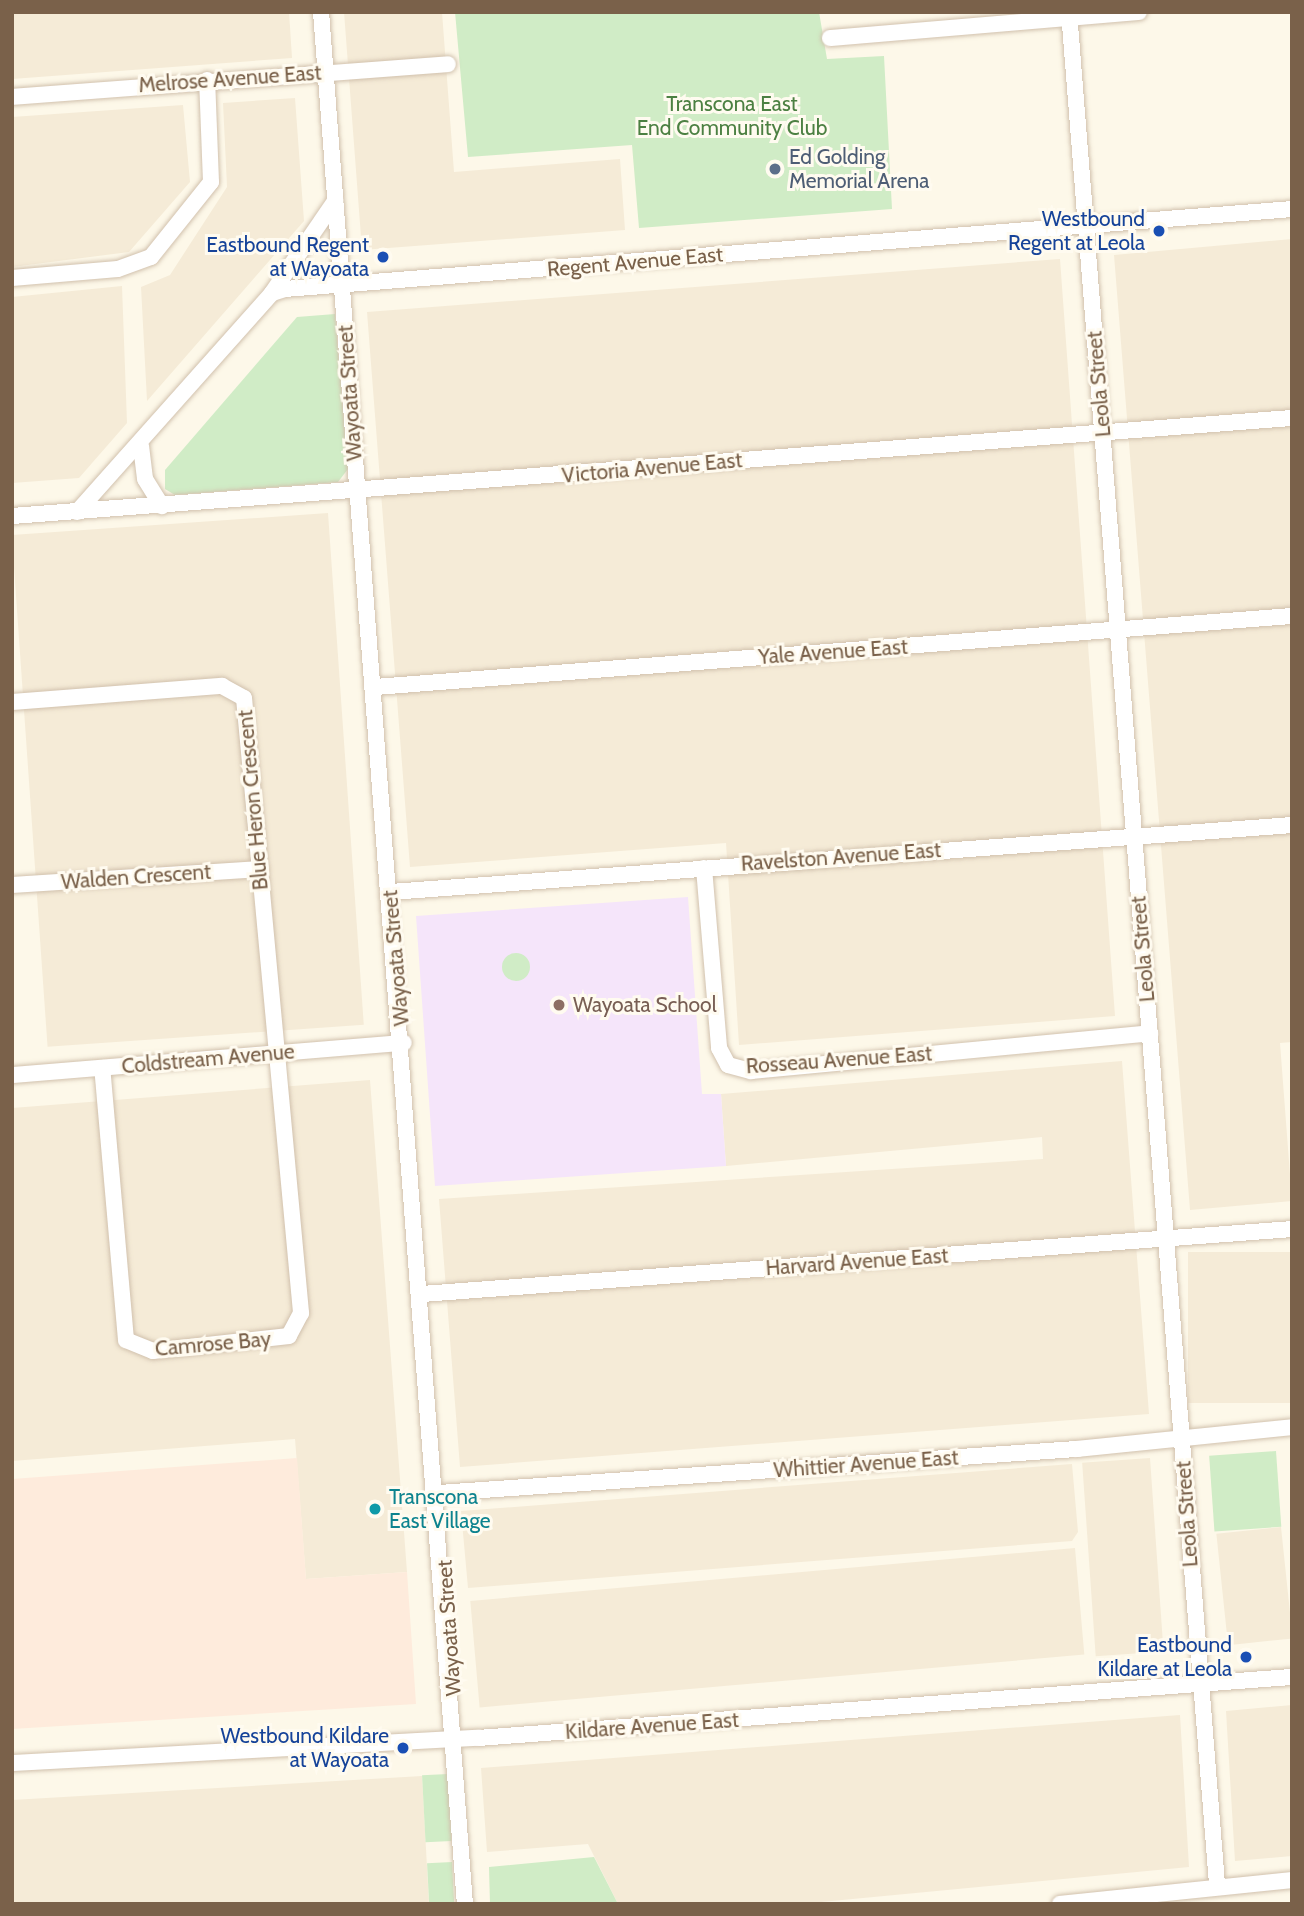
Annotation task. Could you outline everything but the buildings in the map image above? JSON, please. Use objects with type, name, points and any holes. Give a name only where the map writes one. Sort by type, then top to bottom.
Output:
[{"type":"street","name":"Wayoata Street","points":[[321,12],[357,493],[439,1493],[457,1739],[465,1904]]},
{"type":"street","points":[[831,38],[1069,15],[1139,12]]},
{"type":"street","name":"Leola Street","points":[[1069,15],[1217,1886]]},
{"type":"street","name":"Melrose Avenue East","points":[[12,97],[207,80],[448,64]]},
{"type":"street","points":[[12,278],[118,269],[151,257],[211,182],[207,80]]},
{"type":"street","points":[[76,512],[141,446],[272,293],[336,199]]},
{"type":"street","name":"Regent Avenue East","points":[[272,293],[343,285],[1292,209]]},
{"type":"street","name":"Victoria Avenue East","points":[[12,516],[357,493],[1292,418]]},
{"type":"street","points":[[141,446],[145,479],[162,506]]},
{"type":"street","name":"Yale Avenue East","points":[[375,687],[1292,617]]},
{"type":"street","name":"Blue Heron Crescent","points":[[12,702],[237,690],[248,711],[276,1054]]},
{"type":"street","name":"Ravelston Avenue East","points":[[391,892],[1292,825]]},
{"type":"street","name":"Rosseau Avenue East","points":[[704,868],[719,1048],[728,1065],[751,1071],[1150,1033]]},
{"type":"street","name":"Walden Crescent","points":[[12,885],[260,869]]},
{"type":"street","name":"Coldstream Avenue","points":[[12,1075],[404,1043]]},
{"type":"street","name":"Camrose Bay","points":[[102,1068],[126,1340],[153,1351],[264,1343],[289,1336],[300,1313],[276,1054]]},
{"type":"street","name":"Harvard Avenue East","points":[[422,1294],[1292,1229]]},
{"type":"street","name":"Whittier Avenue East","points":[[439,1493],[1182,1438],[1292,1427]]},
{"type":"street","name":"Kildare Avenue East","points":[[12,1763],[457,1739],[1292,1677]]},
{"type":"street","points":[[1060,1904],[1292,1880]]},
{"type":"shaded area","points":[[12,12],[289,12],[292,58],[12,79]]},
{"type":"shaded area","points":[[344,12],[442,12],[454,172],[620,159],[625,230],[362,250]]},
{"type":"shaded area","points":[[295,98],[304,221],[147,401],[141,287],[170,275],[227,187],[223,103]]},
{"type":"shaded area","points":[[183,105],[190,182],[129,252],[12,267],[12,117]]},
{"type":"shaded area","points":[[1292,239],[1292,1042],[1280,1043],[1292,1201],[1190,1210],[1114,255]]},
{"type":"shaded area","points":[[1060,259],[1115,1016],[739,1045],[726,843],[410,867],[367,312]]},
{"type":"shaded area","points":[[122,286],[127,423],[79,478],[12,483],[12,297]]},
{"type":"shaded area","points":[[328,513],[364,1025],[48,1047],[12,535]]},
{"type":"shaded area","name":"Wayoata School","points":[[688,897],[702,1094],[721,1094],[726,1166],[435,1186],[416,916]]},
{"type":"shaded area","points":[[1122,1061],[1149,1414],[460,1467],[439,1199],[1043,1159],[1042,1137],[726,1166],[721,1094]]},
{"type":"shaded area","points":[[370,1080],[407,1572],[306,1579],[295,1439],[12,1461],[12,1108]]},
{"type":"shaded area","points":[[1188,1252],[1292,1252],[1292,1403],[1188,1403]]},
{"type":"shaded area","points":[[297,1458],[306,1579],[407,1572],[416,1704],[12,1729],[12,1479]]},
{"type":"shaded area","points":[[1150,1458],[1164,1652],[1096,1656],[1082,1463]]},
{"type":"shaded area","points":[[1072,1464],[1078,1532],[1072,1541],[468,1588],[461,1511]]},
{"type":"shaded area","points":[[1281,1527],[1292,1638],[1228,1645],[1216,1534]]},
{"type":"shaded area","points":[[1075,1548],[1084,1655],[480,1707],[470,1601]]},
{"type":"shaded area","points":[[1292,1705],[1292,1856],[1235,1861],[1226,1711]]},
{"type":"shaded area","points":[[1180,1715],[1189,1867],[800,1904],[618,1904],[588,1844],[487,1852],[481,1768]]},
{"type":"shaded area","points":[[422,1776],[429,1904],[12,1904],[12,1800]]},
{"type":"green space","name":"Transcona East End Community Club","points":[[455,12],[819,12],[827,59],[884,56],[892,209],[639,228],[632,145],[468,157]]},
{"type":"green space","points":[[335,314],[348,469],[338,482],[175,495],[165,489],[165,470],[297,317]]},
{"type":"green space","points":[[516,953],[526,957],[530,967],[526,977],[516,981],[506,977],[502,967],[506,957]]},
{"type":"green space","points":[[1276,1451],[1281,1527],[1214,1531],[1209,1456]]},
{"type":"green space","points":[[448,1774],[452,1841],[426,1842],[422,1775]]},
{"type":"green space","points":[[594,1857],[618,1904],[490,1904],[489,1867]]},
{"type":"green space","points":[[452,1862],[454,1904],[429,1904],[427,1863]]},
{"type":"place","name":"Ed Golding Memorial Arena","points":[[775,169]]},
{"type":"place","name":"Westbound Regent at Leola","points":[[1159,231]]},
{"type":"place","name":"Eastbound Regent at Wayoata","points":[[383,257]]},
{"type":"place","name":"Wayoata School","points":[[559,1005]]},
{"type":"place","name":"Transcona East Village","points":[[375,1509]]},
{"type":"place","name":"Eastbound Kildare at Leola","points":[[1246,1657]]},
{"type":"place","name":"Westbound Kildare at Wayoata","points":[[403,1748]]}]
